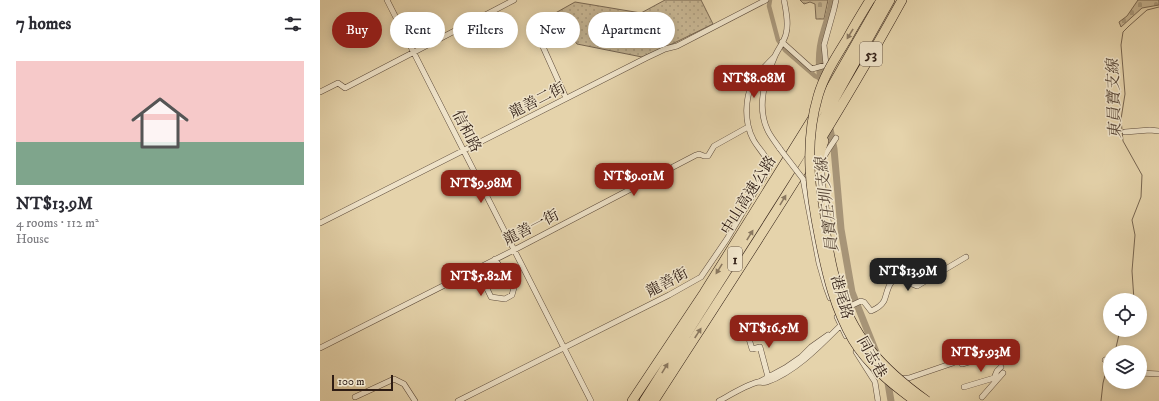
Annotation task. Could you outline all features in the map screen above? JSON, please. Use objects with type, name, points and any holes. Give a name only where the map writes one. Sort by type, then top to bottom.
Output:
[{"type":"highway","points":[[870,0],[826,75],[818,96],[809,149],[811,192],[828,279],[844,324],[872,364],[884,376],[915,401]]},
{"type":"highway","name":"中山高速公路","points":[[632,401],[704,293],[821,105],[881,0]]},
{"type":"highway","name":"中山高速公路","points":[[644,401],[830,120],[890,0]]},
{"type":"highway","name":"53","points":[[837,104],[902,0]]},
{"type":"highway","points":[[654,401],[766,226],[817,144],[830,120]]},
{"type":"highway","points":[[830,120],[817,180],[836,281],[846,310],[856,329],[871,351],[885,367],[907,387],[927,401]]},
{"type":"highway","points":[[627,401],[674,337]]},
{"type":"street","name":"信和路","points":[[387,0],[591,401]]},
{"type":"street","points":[[320,92],[338,83],[344,88],[514,0]]},
{"type":"street","name":"龍善二街","points":[[320,223],[646,58],[677,46],[766,0]]},
{"type":"street","points":[[775,56],[782,44],[787,30],[784,0]]},
{"type":"street","points":[[782,44],[812,69],[826,65],[824,45],[836,0]]},
{"type":"street","points":[[544,48],[566,98]]},
{"type":"street","name":"龍善街","points":[[458,401],[669,295],[701,277],[727,239],[768,168],[769,163],[753,139],[748,127],[748,102],[754,80],[775,56]]},
{"type":"street","name":"港尾路","points":[[719,401],[759,382],[765,383],[790,370],[820,347],[840,326],[826,287],[803,179],[768,132],[764,118],[762,103],[765,86],[775,56]]},
{"type":"street","name":"龍善一街","points":[[320,348],[514,250],[696,155],[699,154],[708,156],[714,146],[748,127]]},
{"type":"street","points":[[1125,132],[1150,130],[1159,131]]},
{"type":"street","points":[[829,294],[835,291],[839,284],[830,236],[823,178],[823,154],[836,138]]},
{"type":"street","points":[[836,314],[860,301],[864,302],[869,310],[874,310],[883,303],[889,287],[895,280],[898,279],[917,286],[966,257]]},
{"type":"street","points":[[477,268],[491,297],[505,299],[512,295],[515,284],[506,271],[498,267],[494,259]]},
{"type":"street","points":[[759,382],[785,368],[801,357],[811,347],[840,326]]},
{"type":"street","name":"同志巷","points":[[840,326],[874,382],[878,401]]},
{"type":"street","points":[[747,332],[752,349],[760,346],[768,377]]},
{"type":"street","points":[[962,364],[997,354]]},
{"type":"street","points":[[874,382],[909,378],[953,363]]},
{"type":"street","points":[[964,387],[994,378],[1001,367]]},
{"type":"street","points":[[982,397],[1003,373]]},
{"type":"street","points":[[1147,373],[1159,374]]},
{"type":"street","points":[[355,397],[394,379],[404,384],[415,401]]},
{"type":"street","points":[[895,379],[908,401]]},
{"type":"green space","points":[[665,0],[701,0],[713,24],[675,43],[675,12],[643,12]]},
{"type":"green space","points":[[800,0],[828,0],[824,19],[816,19],[815,4],[810,2],[804,4]]},
{"type":"green space","points":[[1138,0],[1159,0],[1159,5],[1142,8],[1121,27],[1119,22],[1127,16]]},
{"type":"green space","points":[[575,2],[635,12],[588,12],[588,46],[580,45],[580,12],[557,12]]},
{"type":"green space","points":[[597,48],[663,48],[642,57]]},
{"type":"waterway","points":[[770,0],[769,6],[778,40],[785,50],[815,76],[821,79]]},
{"type":"waterway","name":"員寶庄圳支線","points":[[822,84],[820,71],[820,50],[832,0]]},
{"type":"waterway","name":"東員寶支線","points":[[1134,293],[1132,271],[1135,235],[1132,220],[1141,197],[1142,175],[1123,141],[1121,119],[1125,94],[1121,45],[1123,32],[1147,10],[1159,7]]},
{"type":"waterway","name":"員寶庄圳支線","points":[[829,124],[834,149],[841,229],[852,292],[878,357]]},
{"type":"waterway","name":"東員寶支線","points":[[1117,345],[1118,337]]},
{"type":"waterway","name":"員寶庄圳支線","points":[[887,377],[891,401]]},
{"type":"waterway","name":"東員寶支線","points":[[1101,401],[1103,383]]}]
